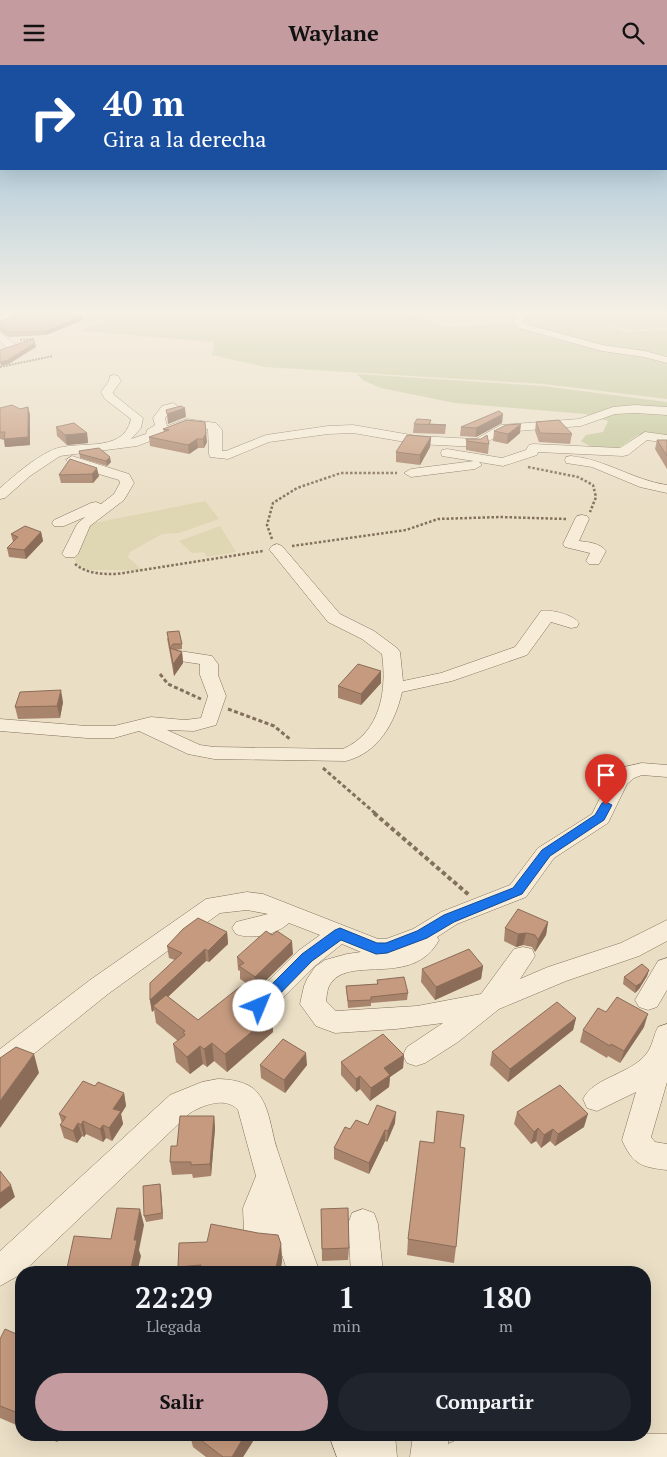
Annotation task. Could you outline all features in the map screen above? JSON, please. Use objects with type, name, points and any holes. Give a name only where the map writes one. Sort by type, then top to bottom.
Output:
[{"type":"street","points":[[114,378],[115,381],[107,392],[109,397],[137,418],[135,428],[118,445]]},
{"type":"street","points":[[154,436],[152,433],[160,426],[158,418],[166,409],[173,407]]},
{"type":"street","points":[[2,488],[56,453],[137,442],[186,423],[212,426],[216,430],[214,452],[218,455],[235,453],[266,439],[328,430],[360,430],[417,440],[479,443],[501,429],[581,422],[613,411],[635,409],[667,411]]},
{"type":"street","points":[[411,473],[503,462],[532,452],[533,448],[588,449],[615,453],[629,449],[646,436],[667,439]]},
{"type":"street","points":[[417,440],[420,445],[435,450],[503,462],[529,463],[576,460],[599,465],[645,483],[667,489]]},
{"type":"street","points":[[70,451],[74,462],[124,477],[126,483],[121,494],[84,524],[70,554]]},
{"type":"street","points":[[59,523],[121,494]]},
{"type":"street","points":[[582,519],[570,544],[587,546],[598,551],[594,561]]},
{"type":"street","points":[[141,725],[195,750],[214,753],[346,755],[372,737],[385,719],[393,689],[391,652],[368,635],[334,618],[276,549]]},
{"type":"street","points":[[393,689],[446,677],[520,651],[547,615],[571,623]]},
{"type":"street","points":[[0,725],[87,732],[114,732],[150,723],[195,725],[208,722],[217,696],[208,675],[208,661],[180,656]]},
{"type":"street","points":[[0,1065],[99,987],[207,908],[214,905],[255,901],[382,949],[422,935],[449,919],[518,891],[546,853],[600,817],[618,781],[627,773],[642,769],[667,771]]},
{"type":"street","points":[[244,928],[274,924],[286,912]]},
{"type":"street","points":[[422,935],[426,940],[417,952],[393,960],[338,963],[325,972],[313,993],[312,1005],[325,1018],[335,1022],[420,1018],[491,1001],[566,971],[616,956],[648,942],[667,929]]},
{"type":"street","points":[[259,1006],[307,958],[340,933]]},
{"type":"street","points":[[416,1055],[449,1034],[491,1001],[522,956]]},
{"type":"street","points":[[648,1000],[667,968]]},
{"type":"street","points":[[597,1099],[639,1077],[664,1046]]},
{"type":"street","points":[[664,1046],[636,1140],[647,1154],[667,1157]]},
{"type":"street","points":[[3,1271],[180,1104],[197,1095],[209,1092],[232,1093],[243,1096],[250,1106],[271,1176],[302,1266]]},
{"type":"street","points":[[260,1233],[258,1207],[271,1176]]},
{"type":"street","points":[[363,1224],[366,1266]]},
{"type":"street","points":[[349,1441],[354,1454],[360,1457]]},
{"type":"street","points":[[378,1441],[379,1457]]},
{"type":"street","points":[[428,1457],[430,1441]]},
{"type":"street","points":[[460,1457],[477,1454],[667,1451]]},
{"type":"path","points":[[70,554],[77,568],[89,573],[108,574],[157,571],[210,559],[406,530],[438,519],[500,517],[582,519],[590,513],[596,497],[593,485],[578,477],[503,462]]},
{"type":"path","points":[[276,549],[267,525],[273,503],[297,488],[341,473],[411,473]]},
{"type":"path","points":[[160,674],[168,684],[194,697],[274,727],[482,907]]},
{"type":"shaded area","points":[[205,501],[219,519],[179,533],[162,534],[130,552],[128,557],[142,570],[87,570],[76,563],[74,553],[89,524]]},
{"type":"shaded area","points":[[220,526],[236,552],[207,557],[204,552],[192,553],[179,541]]},
{"type":"green space","points":[[359,376],[387,376],[543,386],[667,402],[667,436],[638,435],[616,450],[593,448],[581,441],[586,435],[603,432],[608,421],[585,414],[455,403],[381,388],[364,381]]},
{"type":"green space","points":[[412,376],[667,376],[667,399],[544,384]]},
{"type":"building","points":[[12,405],[20,409],[28,407],[28,437],[4,439],[5,432],[0,432],[0,408]]},
{"type":"building","points":[[181,406],[185,408],[167,414],[166,410]]},
{"type":"building","points":[[499,411],[503,414],[476,428],[461,427]]},
{"type":"building","points":[[417,419],[431,420],[429,424],[446,425],[414,424]]},
{"type":"building","points":[[187,420],[205,422],[206,433],[203,439],[197,439],[188,445],[149,437],[169,430],[163,429]]},
{"type":"building","points":[[559,420],[572,434],[540,433],[536,422]]},
{"type":"building","points":[[74,423],[87,433],[65,435],[56,427]]},
{"type":"building","points":[[521,424],[508,434],[494,431],[506,425]]},
{"type":"building","points":[[407,435],[431,437],[420,455],[396,452]]},
{"type":"building","points":[[487,435],[489,444],[467,441],[466,439],[481,439]]},
{"type":"building","points":[[657,440],[667,440],[667,456]]},
{"type":"building","points":[[99,448],[110,457],[106,461],[80,454],[79,451]]},
{"type":"building","points":[[70,459],[97,468],[92,474],[59,475]]},
{"type":"building","points":[[25,526],[41,532],[24,550],[7,548],[18,537],[11,534]]},
{"type":"building","points":[[179,631],[182,644],[173,644],[170,648],[167,632]]},
{"type":"building","points":[[170,648],[182,652],[173,664]]},
{"type":"building","points":[[358,664],[381,671],[361,694],[338,686]]},
{"type":"building","points":[[61,690],[57,706],[15,707],[20,692]]},
{"type":"building","points":[[518,909],[548,922],[538,940],[535,935],[518,934],[505,928]]},
{"type":"building","points":[[198,918],[227,932],[208,951],[205,949],[150,1000],[150,983],[182,953],[167,946],[183,929]]},
{"type":"building","points":[[266,931],[272,935],[277,931],[292,941],[255,977],[239,966],[244,963],[237,957]]},
{"type":"building","points":[[469,949],[483,966],[436,987],[422,969]]},
{"type":"building","points":[[642,964],[649,970],[641,983],[636,986],[624,977]]},
{"type":"building","points":[[404,977],[408,993],[371,997],[371,1000],[348,1001],[346,986],[378,984],[377,980]]},
{"type":"building","points":[[241,986],[248,997],[259,1000],[269,1008],[265,1009],[272,1015],[225,1054],[212,1043],[204,1049],[200,1046],[187,1057],[173,1044],[185,1035],[183,1032],[185,1031],[153,1006],[166,995],[198,1020]]},
{"type":"building","points":[[617,997],[648,1014],[624,1051],[611,1044],[610,1046],[583,1030],[598,1008],[606,1012]]},
{"type":"building","points":[[557,1002],[576,1018],[510,1069],[492,1052]]},
{"type":"building","points":[[383,1034],[404,1055],[384,1068],[390,1075],[371,1088],[360,1076],[356,1079],[341,1062]]},
{"type":"building","points":[[283,1039],[306,1053],[284,1080],[260,1065]]},
{"type":"building","points":[[16,1047],[34,1054],[0,1101],[0,1058]]},
{"type":"building","points":[[83,1081],[95,1086],[98,1082],[124,1093],[113,1109],[121,1111],[109,1128],[103,1125],[100,1129],[83,1121],[81,1125],[78,1123],[73,1131],[60,1125],[66,1117],[59,1114]]},
{"type":"building","points":[[560,1085],[588,1114],[558,1134],[553,1129],[544,1135],[538,1128],[534,1132],[517,1112]]},
{"type":"building","points":[[377,1105],[396,1112],[388,1131],[385,1130],[369,1163],[334,1148],[345,1127],[350,1129],[356,1120],[368,1125]]},
{"type":"building","points":[[437,1111],[464,1115],[460,1147],[465,1148],[456,1247],[408,1239],[420,1141],[434,1143]]},
{"type":"building","points":[[180,1116],[214,1116],[210,1164],[191,1165],[191,1162],[170,1162],[171,1146],[177,1146]]},
{"type":"building","points":[[0,1171],[11,1185],[0,1193]]},
{"type":"building","points":[[160,1184],[162,1213],[144,1216],[143,1186]]},
{"type":"building","points":[[117,1208],[140,1209],[134,1240],[137,1240],[131,1266],[68,1266],[74,1236],[111,1239]]},
{"type":"building","points":[[348,1208],[349,1248],[322,1249],[321,1209]]},
{"type":"building","points":[[211,1224],[278,1235],[281,1244],[276,1266],[178,1266],[179,1243],[207,1242]]},
{"type":"building","points":[[5,1329],[15,1333],[15,1412],[0,1406],[0,1339]]},
{"type":"building","points":[[202,1441],[241,1441],[232,1457],[223,1457]]},
{"type":"route","points":[[259,1006],[307,958],[340,933],[376,948],[387,948],[422,935],[449,919],[518,891],[546,853],[600,817],[606,805]]}]
